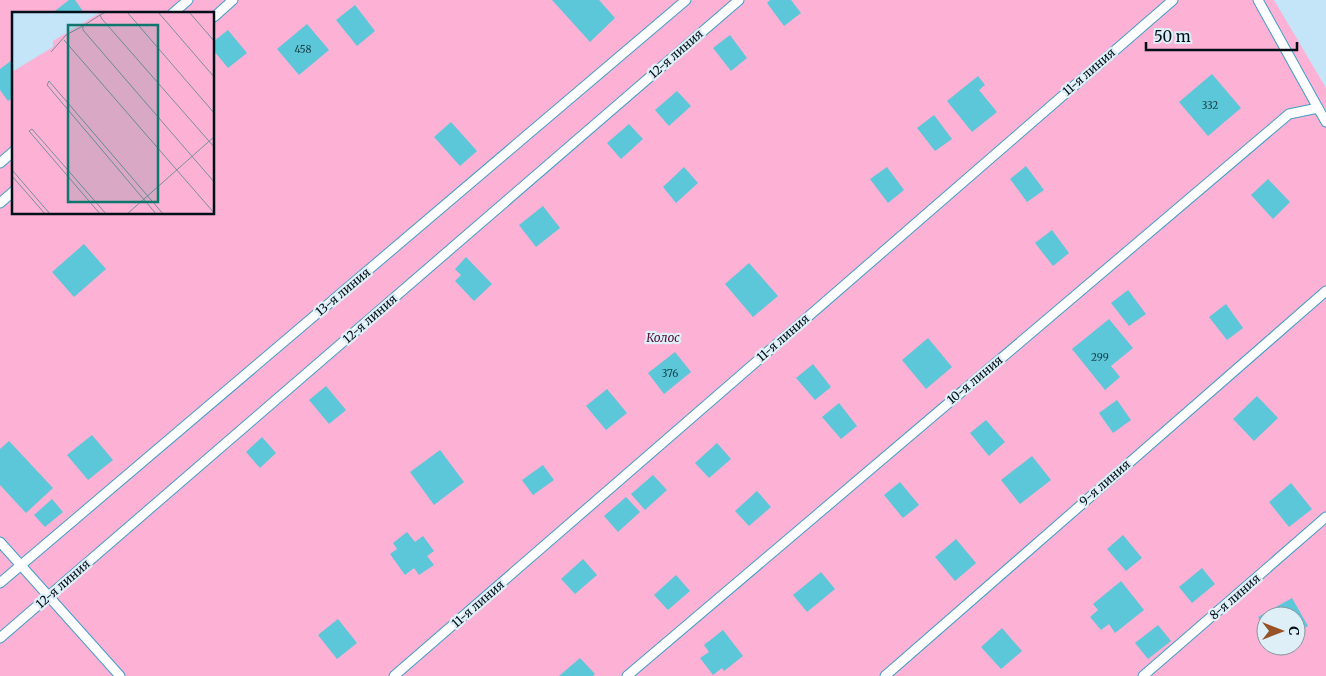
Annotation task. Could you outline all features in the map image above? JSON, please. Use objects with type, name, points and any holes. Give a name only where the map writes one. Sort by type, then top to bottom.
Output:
[{"type":"lane","points":[[174,12],[188,0]]},
{"type":"lane","points":[[215,16],[233,0]]},
{"type":"lane","name":"13-я линия","points":[[0,583],[686,0]]},
{"type":"lane","name":"12-я линия","points":[[0,638],[739,0]]},
{"type":"lane","name":"11-я линия","points":[[394,676],[1172,0]]},
{"type":"lane","points":[[1258,0],[1326,122]]},
{"type":"lane","name":"10-я линия","points":[[627,676],[1289,114],[1318,108]]},
{"type":"lane","points":[[0,163],[12,153]]},
{"type":"lane","points":[[0,204],[12,194]]},
{"type":"lane","name":"9-я линия","points":[[885,676],[1326,291]]},
{"type":"lane","name":"8-я линия","points":[[1143,676],[1326,517]]},
{"type":"lane","points":[[0,542],[120,676]]},
{"type":"green space","name":"Колос","points":[[0,0],[1274,0],[1326,88],[1326,676],[0,676]]},
{"type":"building","points":[[69,0],[75,0],[84,12],[54,12]]},
{"type":"building","points":[[552,0],[599,0],[615,18],[590,42]]},
{"type":"building","points":[[770,0],[791,0],[801,13],[784,26],[767,3]]},
{"type":"building","points":[[355,5],[375,31],[357,46],[336,20]]},
{"type":"building","points":[[307,24],[329,50],[299,75],[277,49]]},
{"type":"building","points":[[228,30],[247,53],[228,68],[215,52],[215,40]]},
{"type":"building","points":[[730,35],[747,58],[731,71],[713,48]]},
{"type":"building","points":[[12,60],[12,98],[8,101],[0,90],[0,69]]},
{"type":"building","points":[[1212,74],[1241,108],[1208,136],[1179,102]]},
{"type":"building","points":[[978,76],[985,85],[979,90],[997,112],[972,132],[947,101]]},
{"type":"building","points":[[677,91],[691,106],[669,126],[655,110]]},
{"type":"building","points":[[934,115],[952,139],[935,151],[917,128]]},
{"type":"building","points":[[451,122],[477,151],[460,166],[434,137]]},
{"type":"building","points":[[629,124],[643,139],[621,159],[607,143]]},
{"type":"building","points":[[1026,166],[1044,190],[1027,202],[1010,179]]},
{"type":"building","points":[[684,167],[698,183],[676,203],[663,187]]},
{"type":"building","points":[[887,167],[904,190],[888,203],[870,179]]},
{"type":"building","points":[[1268,179],[1290,202],[1273,219],[1251,195]]},
{"type":"building","points":[[543,206],[560,228],[536,247],[519,225]]},
{"type":"building","points":[[1052,230],[1069,253],[1053,266],[1035,243]]},
{"type":"building","points":[[84,244],[106,269],[74,297],[52,272]]},
{"type":"building","points":[[466,257],[492,284],[474,301],[455,281],[461,275],[455,269]]},
{"type":"building","points":[[749,263],[778,296],[753,317],[725,284]]},
{"type":"building","points":[[1128,290],[1146,314],[1129,326],[1111,303]]},
{"type":"building","points":[[1226,304],[1243,328],[1227,340],[1209,317]]},
{"type":"building","points":[[1109,319],[1133,348],[1111,366],[1120,377],[1105,390],[1072,349]]},
{"type":"building","points":[[928,338],[952,367],[926,389],[902,360]]},
{"type":"building","points":[[675,352],[691,372],[664,394],[648,373]]},
{"type":"building","points":[[813,364],[831,387],[815,400],[796,378]]},
{"type":"building","points":[[326,386],[346,410],[329,424],[309,400]]},
{"type":"building","points":[[607,389],[627,413],[606,430],[586,406]]},
{"type":"building","points":[[1257,396],[1278,418],[1254,441],[1233,419]]},
{"type":"building","points":[[1117,400],[1131,420],[1113,433],[1099,413]]},
{"type":"building","points":[[839,403],[857,426],[841,439],[822,417]]},
{"type":"building","points":[[986,420],[1005,442],[989,456],[970,433]]},
{"type":"building","points":[[92,435],[113,460],[88,480],[67,455]]},
{"type":"building","points":[[262,437],[276,453],[260,468],[246,452]]},
{"type":"building","points":[[9,441],[53,488],[26,513],[0,485],[0,449]]},
{"type":"building","points":[[717,443],[731,459],[709,478],[695,463]]},
{"type":"building","points":[[440,450],[464,482],[434,505],[410,472]]},
{"type":"building","points":[[1032,456],[1051,480],[1020,504],[1001,480]]},
{"type":"building","points":[[543,465],[554,480],[533,495],[522,480]]},
{"type":"building","points":[[653,475],[667,490],[645,510],[631,494]]},
{"type":"building","points":[[900,482],[919,505],[903,518],[884,495]]},
{"type":"building","points":[[1291,483],[1312,509],[1289,527],[1269,502]]},
{"type":"building","points":[[757,491],[771,507],[749,526],[735,511]]},
{"type":"building","points":[[626,497],[640,512],[618,532],[604,516]]},
{"type":"building","points":[[52,499],[63,512],[45,527],[34,515]]},
{"type":"building","points":[[407,532],[415,542],[423,536],[434,551],[427,556],[434,565],[419,575],[414,568],[405,575],[390,554],[397,549],[393,543]]},
{"type":"building","points":[[1123,535],[1142,558],[1126,571],[1107,549]]},
{"type":"building","points":[[956,539],[976,563],[955,581],[935,557]]},
{"type":"building","points":[[583,559],[597,575],[575,594],[561,579]]},
{"type":"building","points":[[1202,568],[1215,584],[1192,603],[1179,587]]},
{"type":"building","points":[[821,572],[835,589],[807,612],[793,595]]},
{"type":"building","points":[[676,575],[690,591],[668,610],[654,595]]},
{"type":"building","points":[[1121,581],[1144,610],[1115,633],[1109,624],[1101,630],[1090,617],[1098,610],[1093,604]]},
{"type":"building","points":[[1292,598],[1297,606],[1278,606]]},
{"type":"building","points":[[338,619],[357,643],[337,659],[318,635]]},
{"type":"building","points":[[1158,625],[1171,641],[1148,659],[1135,643]]},
{"type":"building","points":[[1002,628],[1022,651],[1001,669],[981,647]]},
{"type":"building","points":[[723,630],[743,656],[724,671],[722,668],[713,675],[700,658],[709,652],[704,645]]},
{"type":"building","points":[[580,658],[595,674],[593,676],[559,676]]}]
